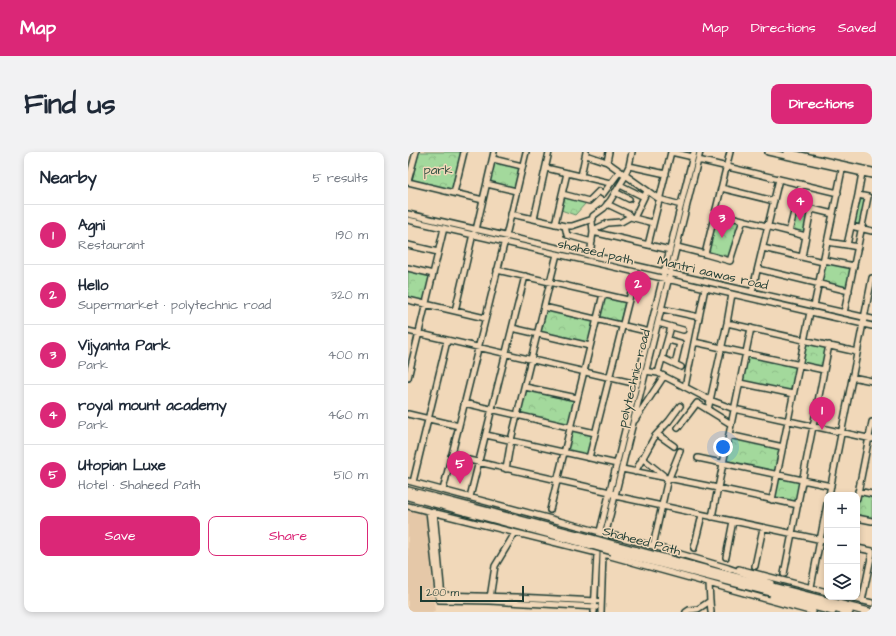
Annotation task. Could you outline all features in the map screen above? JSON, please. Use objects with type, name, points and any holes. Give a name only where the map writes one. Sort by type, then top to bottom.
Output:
[{"type":"highway","name":"Shaheed Path","points":[[408,491],[613,548],[775,596],[849,612]]},
{"type":"highway","name":"Shaheed Path","points":[[408,496],[588,541]]},
{"type":"highway","name":"Shaheed Path","points":[[613,548],[798,592],[869,612]]},
{"type":"street","points":[[416,152],[408,182],[483,200]]},
{"type":"street","points":[[454,193],[464,152]]},
{"type":"street","points":[[455,311],[494,152]]},
{"type":"street","points":[[443,490],[526,152]]},
{"type":"street","points":[[534,219],[549,152]]},
{"type":"street","points":[[607,162],[609,152]]},
{"type":"street","points":[[562,194],[589,201],[599,191],[603,194],[610,184],[624,173],[629,166],[632,152]]},
{"type":"street","points":[[595,610],[596,553],[600,531],[694,154],[671,152],[648,245]]},
{"type":"street","name":"polytechnic road","points":[[601,610],[603,554],[606,533],[700,152]]},
{"type":"street","points":[[705,254],[730,152]]},
{"type":"street","points":[[770,152],[801,155]]},
{"type":"street","points":[[787,152],[862,173],[872,171]]},
{"type":"street","points":[[581,176],[586,153],[607,162],[659,199],[681,205]]},
{"type":"street","points":[[493,159],[522,166]]},
{"type":"street","points":[[698,160],[838,193]]},
{"type":"street","points":[[629,166],[666,174]]},
{"type":"street","points":[[843,167],[872,171]]},
{"type":"street","points":[[814,306],[843,167]]},
{"type":"street","points":[[546,168],[610,184]]},
{"type":"street","points":[[555,224],[567,173]]},
{"type":"street","points":[[590,256],[593,216],[607,204],[620,185],[624,173]]},
{"type":"street","points":[[847,245],[862,173]]},
{"type":"street","points":[[752,292],[779,179]]},
{"type":"street","points":[[487,184],[516,191]]},
{"type":"street","points":[[789,232],[801,184]]},
{"type":"street","points":[[620,185],[644,197]]},
{"type":"street","points":[[721,188],[774,201]]},
{"type":"street","points":[[593,231],[608,223],[620,222],[632,218],[647,191]]},
{"type":"street","points":[[615,192],[629,199]]},
{"type":"street","points":[[844,313],[868,197],[858,196]]},
{"type":"street","points":[[607,204],[628,214],[632,218],[653,223]]},
{"type":"street","points":[[796,205],[833,214]]},
{"type":"street","points":[[802,257],[811,208]]},
{"type":"street","points":[[715,213],[806,236]]},
{"type":"street","points":[[408,214],[475,232]]},
{"type":"street","points":[[511,214],[565,226],[572,226],[593,219]]},
{"type":"street","name":"shaheed path","points":[[408,220],[444,228],[475,232],[557,254],[872,326]]},
{"type":"street","points":[[677,248],[730,261],[743,220]]},
{"type":"street","points":[[565,226],[567,235],[592,242]]},
{"type":"street","points":[[851,226],[872,231]]},
{"type":"street","points":[[408,378],[444,228]]},
{"type":"street","points":[[593,231],[670,250]]},
{"type":"street","name":"Mantri aawas road","points":[[505,239],[664,272],[872,319]]},
{"type":"street","points":[[828,242],[858,247]]},
{"type":"street","points":[[408,245],[438,252]]},
{"type":"street","points":[[763,248],[802,257],[854,266]]},
{"type":"street","points":[[506,469],[557,254]]},
{"type":"street","points":[[408,268],[433,274]]},
{"type":"street","points":[[497,270],[628,300]]},
{"type":"street","points":[[758,270],[849,291]]},
{"type":"street","points":[[589,458],[636,272]]},
{"type":"street","points":[[470,497],[525,276]]},
{"type":"street","points":[[830,492],[872,278]]},
{"type":"street","points":[[685,387],[705,288]]},
{"type":"street","points":[[550,510],[603,294]]},
{"type":"street","points":[[708,410],[732,294]]},
{"type":"street","points":[[408,300],[485,318]]},
{"type":"street","points":[[544,307],[650,332]]},
{"type":"street","points":[[662,309],[699,317]]},
{"type":"street","points":[[772,500],[810,312]]},
{"type":"street","points":[[658,323],[682,330]]},
{"type":"street","points":[[727,323],[857,352]]},
{"type":"street","points":[[658,373],[671,327]]},
{"type":"street","points":[[512,328],[590,346]]},
{"type":"street","points":[[712,517],[751,328]]},
{"type":"street","points":[[408,331],[637,384]]},
{"type":"street","points":[[668,340],[680,343],[675,364]]},
{"type":"street","points":[[447,341],[429,419],[411,482],[470,497],[491,506],[600,531],[677,552],[798,592],[872,609]]},
{"type":"street","points":[[694,342],[824,370]]},
{"type":"street","points":[[784,574],[829,345]]},
{"type":"street","points":[[662,358],[681,367]]},
{"type":"street","points":[[640,372],[647,370],[658,373],[710,400],[734,409],[870,438]]},
{"type":"street","points":[[634,419],[636,420],[664,376]]},
{"type":"street","points":[[852,377],[872,381]]},
{"type":"street","points":[[740,383],[793,394]]},
{"type":"street","points":[[525,387],[577,398]]},
{"type":"street","points":[[464,403],[595,433]]},
{"type":"street","points":[[678,428],[697,403],[731,424]]},
{"type":"street","points":[[635,472],[655,436],[680,406]]},
{"type":"street","points":[[408,414],[459,426]]},
{"type":"street","points":[[872,422],[870,438],[858,491],[872,494]]},
{"type":"street","points":[[657,434],[674,446]]},
{"type":"street","points":[[486,435],[617,464]]},
{"type":"street","points":[[729,435],[783,447]]},
{"type":"street","points":[[653,546],[662,506],[666,478],[680,451]]},
{"type":"street","points":[[451,456],[610,492],[615,496],[824,541]]},
{"type":"street","points":[[642,458],[666,478]]},
{"type":"street","points":[[698,458],[831,486]]},
{"type":"street","points":[[622,469],[798,505]]},
{"type":"street","points":[[408,506],[486,523],[515,533],[596,553]]},
{"type":"street","points":[[432,512],[441,597],[602,601]]},
{"type":"street","points":[[694,548],[702,515]]},
{"type":"street","points":[[860,519],[872,521]]},
{"type":"street","points":[[726,557],[733,521]]},
{"type":"street","points":[[810,587],[824,521]]},
{"type":"street","points":[[755,566],[763,528]]},
{"type":"street","points":[[490,599],[495,566],[515,533]]},
{"type":"street","points":[[860,549],[872,552],[871,564],[862,601]]},
{"type":"street","points":[[676,558],[677,552]]},
{"type":"street","points":[[603,554],[814,612]]},
{"type":"street","points":[[728,568],[742,569],[824,591]]},
{"type":"street","points":[[768,583],[770,577]]},
{"type":"street","points":[[710,584],[711,612]]},
{"type":"street","points":[[738,592],[775,596],[834,612]]},
{"type":"street","points":[[490,599],[601,610]]},
{"type":"street","points":[[858,600],[872,603]]},
{"type":"street","points":[[686,612],[689,610],[698,609],[710,601]]},
{"type":"shaded area","points":[[408,509],[426,513],[435,612],[408,612]]},
{"type":"green space","name":"park","points":[[419,152],[461,152],[451,191],[412,181]]},
{"type":"green space","points":[[494,162],[519,168],[515,188],[489,182]]},
{"type":"green space","points":[[859,197],[866,199],[860,225],[853,224]]},
{"type":"green space","points":[[564,198],[586,203],[575,215],[561,210]]},
{"type":"green space","points":[[797,208],[809,210],[804,234],[792,231]]},
{"type":"green space","points":[[716,216],[740,221],[729,258],[708,253]]},
{"type":"green space","points":[[826,262],[852,268],[847,289],[821,283]]},
{"type":"green space","points":[[408,270],[430,275],[424,301],[408,297]]},
{"type":"green space","points":[[604,297],[625,301],[620,322],[600,317]]},
{"type":"green space","points":[[546,310],[594,321],[588,344],[541,332]]},
{"type":"green space","points":[[805,343],[827,348],[822,368],[801,363]]},
{"type":"green space","points":[[748,357],[796,367],[791,391],[743,381]]},
{"type":"green space","points":[[526,390],[574,401],[569,425],[520,414]]},
{"type":"green space","points":[[572,430],[592,435],[588,456],[567,451]]},
{"type":"green space","points":[[731,438],[780,448],[775,471],[726,461]]},
{"type":"green space","points":[[778,478],[800,482],[795,502],[774,498]]},
{"type":"green space","points":[[860,494],[872,497],[872,518],[860,516]]},
{"type":"place","name":"royal mount academy","points":[[800,221]]},
{"type":"place","name":"Vijyanta Park","points":[[722,238]]},
{"type":"place","name":"Hello","points":[[638,304]]},
{"type":"place","name":"Agni","points":[[822,430]]},
{"type":"place","name":"Utopian Luxe","points":[[460,484]]}]
